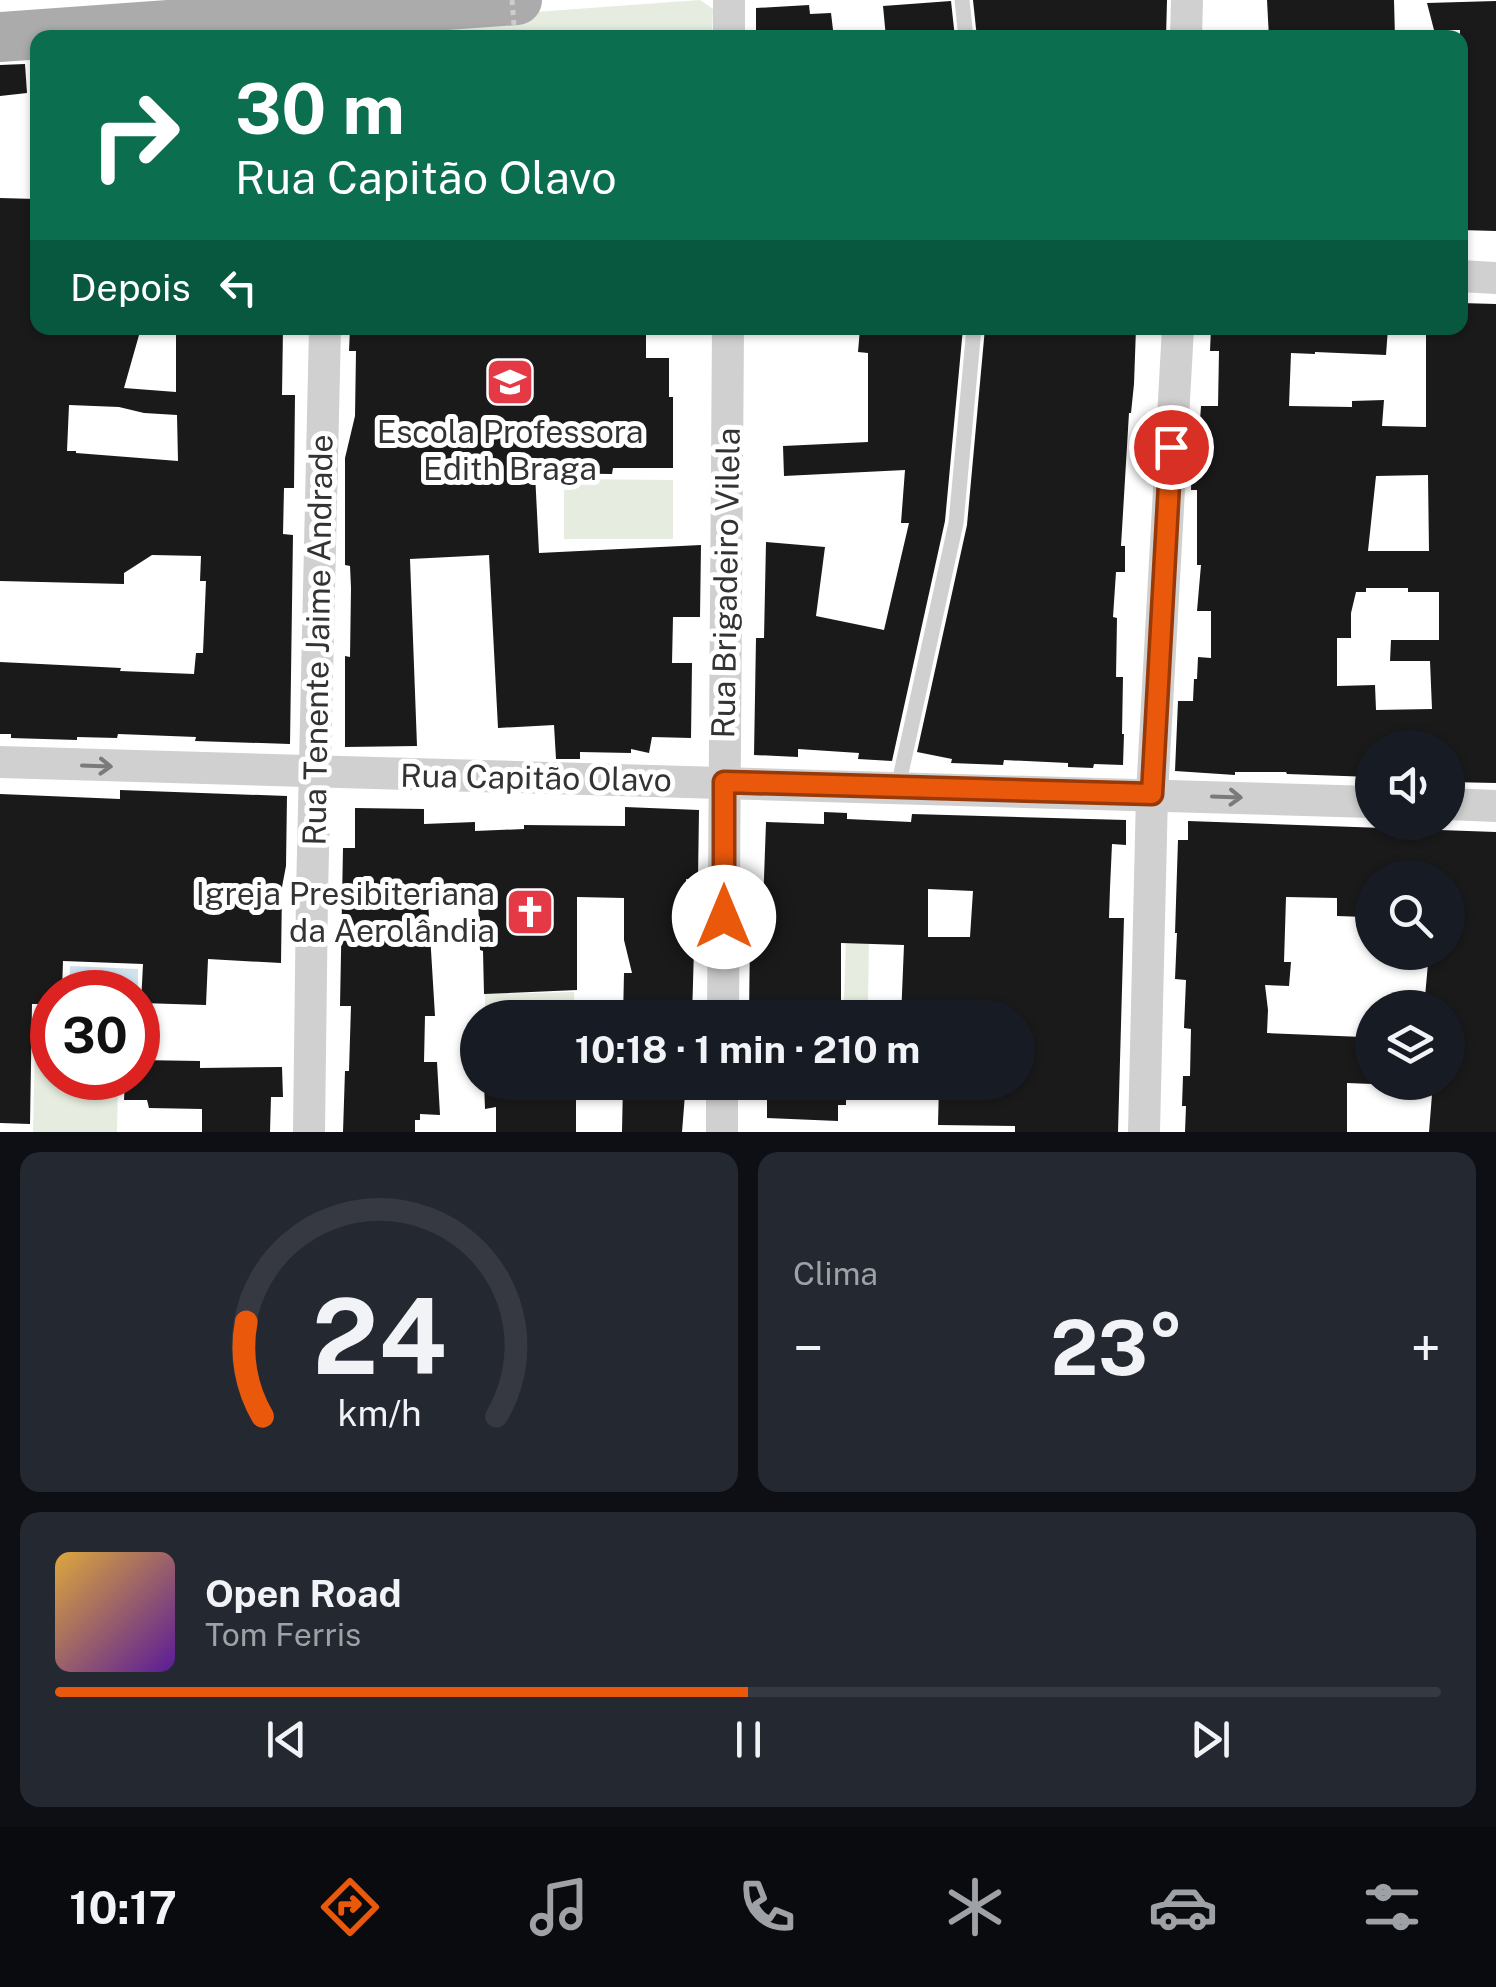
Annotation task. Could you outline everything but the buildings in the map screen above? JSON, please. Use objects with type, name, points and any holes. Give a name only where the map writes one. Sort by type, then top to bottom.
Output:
[{"type":"main road","points":[[191,30],[328,25],[515,0]]},
{"type":"main road","points":[[0,37],[30,36]]},
{"type":"street","points":[[729,0],[729,30]]},
{"type":"street","points":[[1186,30],[1187,0]]},
{"type":"street","points":[[1468,276],[1496,278]]},
{"type":"street","name":"Rua Tenente Jaime Andrade","points":[[309,1132],[325,335]]},
{"type":"street","name":"Rua Brigadeiro Vilela","points":[[722,1000],[728,335]]},
{"type":"street","points":[[1144,1132],[1152,794],[1178,335]]},
{"type":"street","name":"Rua Capitão Olavo","points":[[0,762],[1355,801]]},
{"type":"street","points":[[1465,805],[1496,806]]},
{"type":"street","points":[[722,1100],[722,1132]]},
{"type":"lane","points":[[962,0],[965,30]]},
{"type":"lane","points":[[898,787],[956,524],[973,335]]},
{"type":"path","points":[[515,0],[515,30]]},
{"type":"shaded area","points":[[700,0],[713,9],[712,30],[353,30],[357,25]]},
{"type":"shaded area","points":[[564,479],[673,480],[673,539],[564,539]]},
{"type":"shaded area","points":[[846,940],[869,940],[868,1000],[844,1000]]},
{"type":"shaded area","points":[[574,992],[574,1000],[485,1000],[485,994]]},
{"type":"shaded area","points":[[34,1100],[118,1100],[117,1132],[33,1132]]},
{"type":"water","points":[[70,966],[138,969],[138,970],[70,970]]},
{"type":"place","name":"Escola Professora Edith Braga","points":[[510,382]]},
{"type":"place","name":"Igreja Presibiteriana da Aerolândia","points":[[530,912]]},
{"type":"route","points":[[724,917],[724,782],[1152,794],[1171,447]]}]
